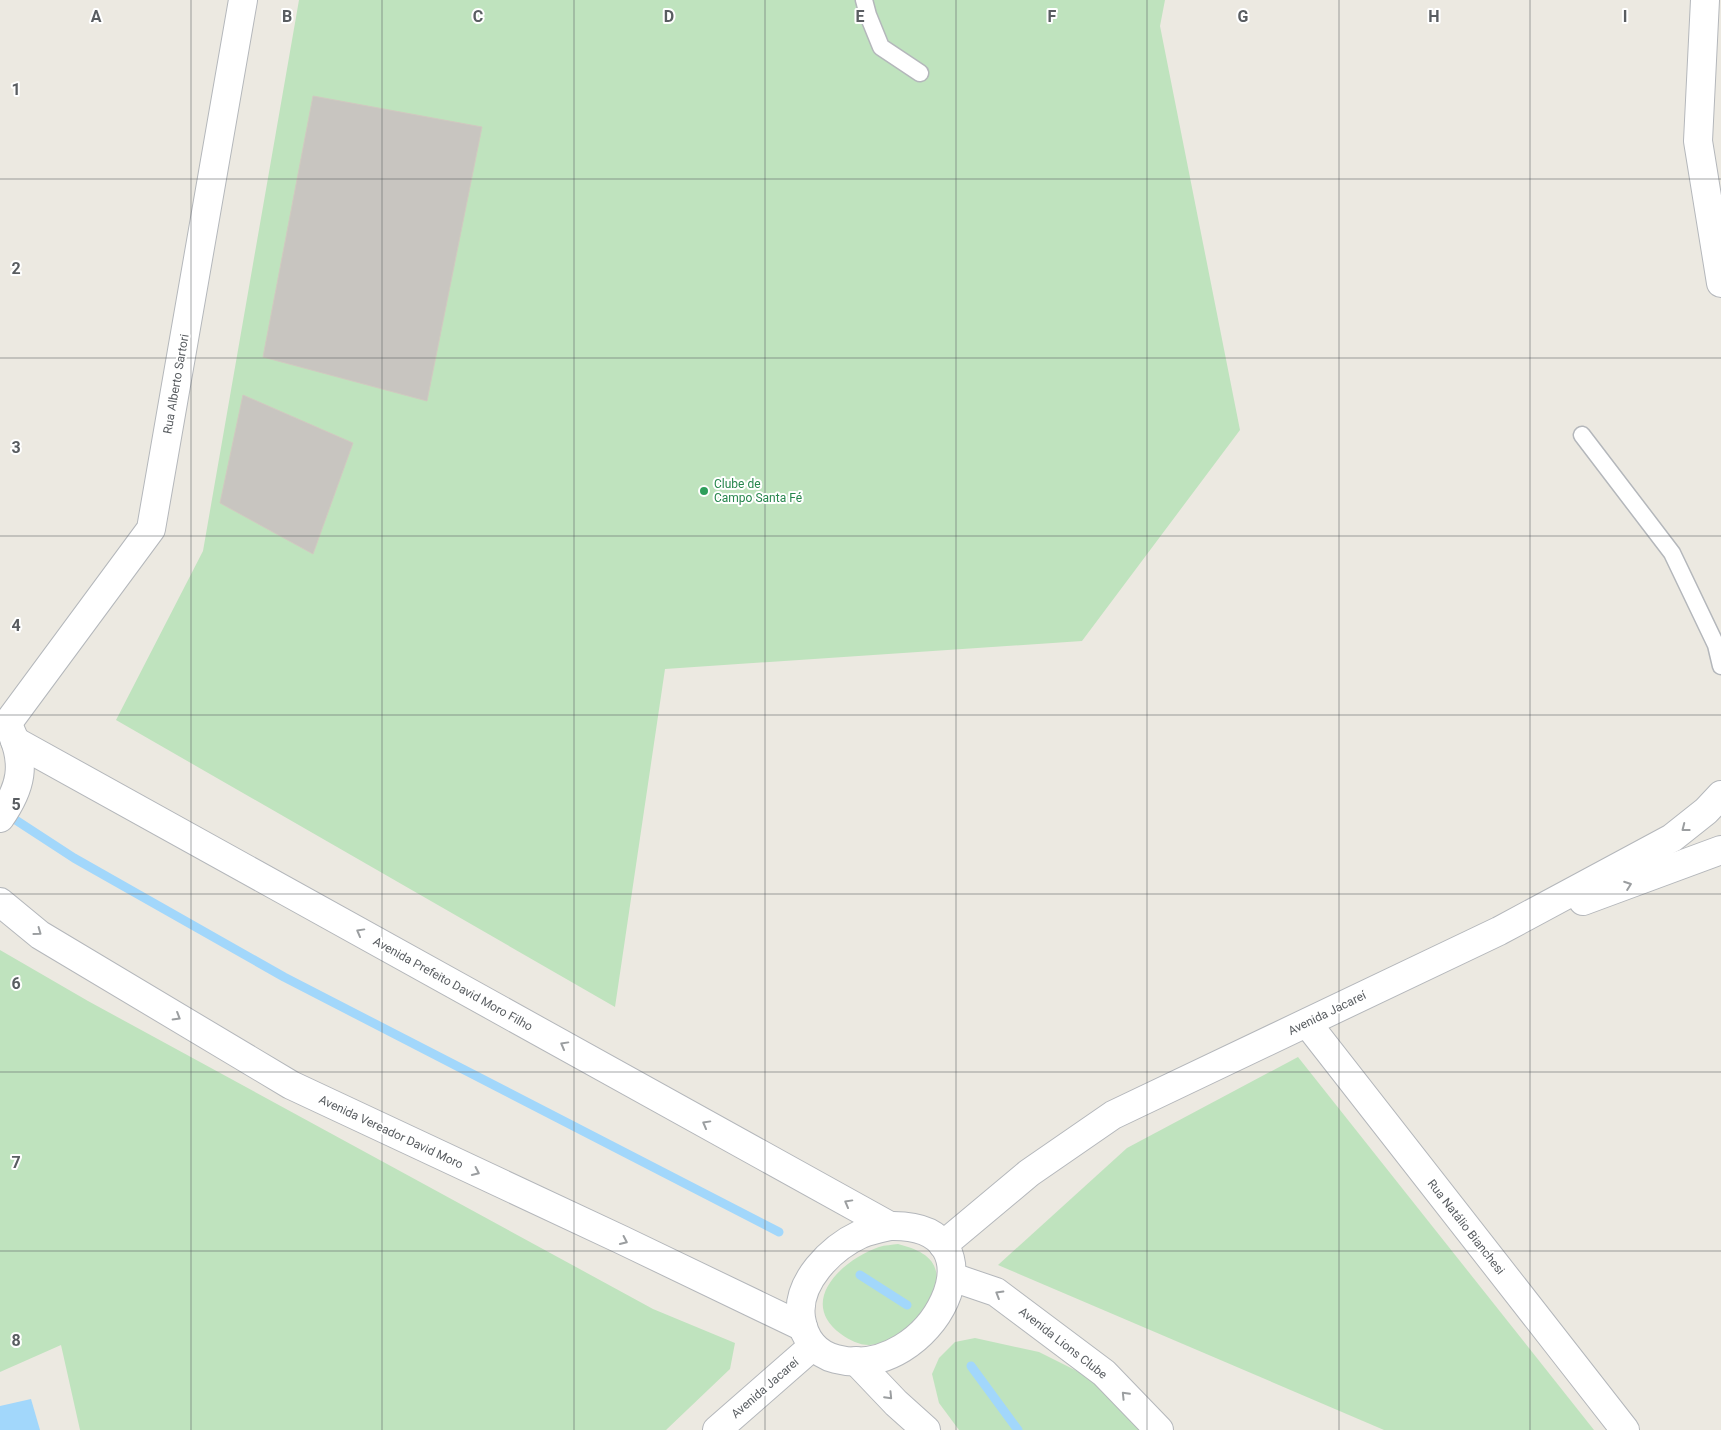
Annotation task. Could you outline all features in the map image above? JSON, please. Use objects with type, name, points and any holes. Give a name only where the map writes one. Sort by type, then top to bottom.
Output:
[{"type":"street","name":"Rua Alberto Sartori","points":[[8,727],[151,529],[243,0]]},
{"type":"street","points":[[1705,0],[1711,117],[1698,141],[1721,283]]},
{"type":"street","points":[[0,818],[12,802],[19,782],[20,761],[8,727]]},
{"type":"street","name":"Avenida Prefeito David Moro Filho","points":[[8,727],[890,1226]]},
{"type":"street","name":"Avenida Jacareí","points":[[943,1245],[1029,1173],[1113,1115],[1499,931],[1672,838],[1706,811],[1721,795]]},
{"type":"street","points":[[1499,931],[1721,850]]},
{"type":"street","name":"Avenida Vereador David Moro","points":[[0,902],[40,935],[291,1085],[622,1240],[808,1336]]},
{"type":"street","name":"Rua Natálio Bianchesi","points":[[1307,1023],[1625,1430]]},
{"type":"street","points":[[890,1226],[903,1226],[921,1230],[936,1238],[943,1245],[948,1255],[952,1277],[946,1301],[931,1324],[920,1334],[896,1351],[869,1360],[843,1361],[821,1353],[808,1336],[801,1316],[804,1292],[822,1263],[838,1248],[863,1233],[890,1226]]},
{"type":"street","name":"Avenida Lions Clube","points":[[952,1277],[996,1292],[1104,1373],[1159,1430]]},
{"type":"street","name":"Avenida Jacareí","points":[[717,1430],[808,1336]]},
{"type":"street","points":[[856,1361],[896,1403],[926,1430]]},
{"type":"lane","points":[[864,0],[881,47],[920,73]]},
{"type":"lane","points":[[1582,435],[1672,553],[1716,645],[1721,666]]},
{"type":"green space","name":"Clube de Campo Santa Fé","points":[[299,0],[1165,0],[1160,26],[1240,430],[1082,641],[665,669],[615,1007],[116,720],[203,551]]},
{"type":"green space","points":[[0,950],[88,1001],[653,1309],[735,1343],[730,1369],[666,1430],[80,1430],[61,1345],[0,1372]]},
{"type":"green space","points":[[1298,1057],[1594,1430],[1384,1430],[998,1265],[1127,1148]]},
{"type":"green space","points":[[898,1244],[914,1249],[932,1262],[937,1277],[933,1303],[928,1310],[908,1327],[887,1340],[869,1345],[851,1340],[841,1334],[828,1321],[823,1308],[824,1295],[830,1283],[852,1261],[881,1246]]},
{"type":"green space","points":[[975,1338],[1039,1352],[1099,1382],[1148,1430],[959,1430],[939,1403],[932,1374],[939,1358],[955,1342]]},
{"type":"water","points":[[31,1399],[40,1430],[0,1430],[0,1406]]},
{"type":"building","points":[[313,96],[482,127],[427,401],[263,357]]},
{"type":"building","points":[[243,395],[353,443],[313,554],[220,503]]},
{"type":"waterway","points":[[8,815],[74,858],[284,977],[779,1232]]},
{"type":"waterway","points":[[860,1275],[907,1305]]},
{"type":"waterway","points":[[971,1366],[1018,1430]]},
{"type":"place","name":"Clube de Campo Santa Fé","points":[[704,491]]}]
